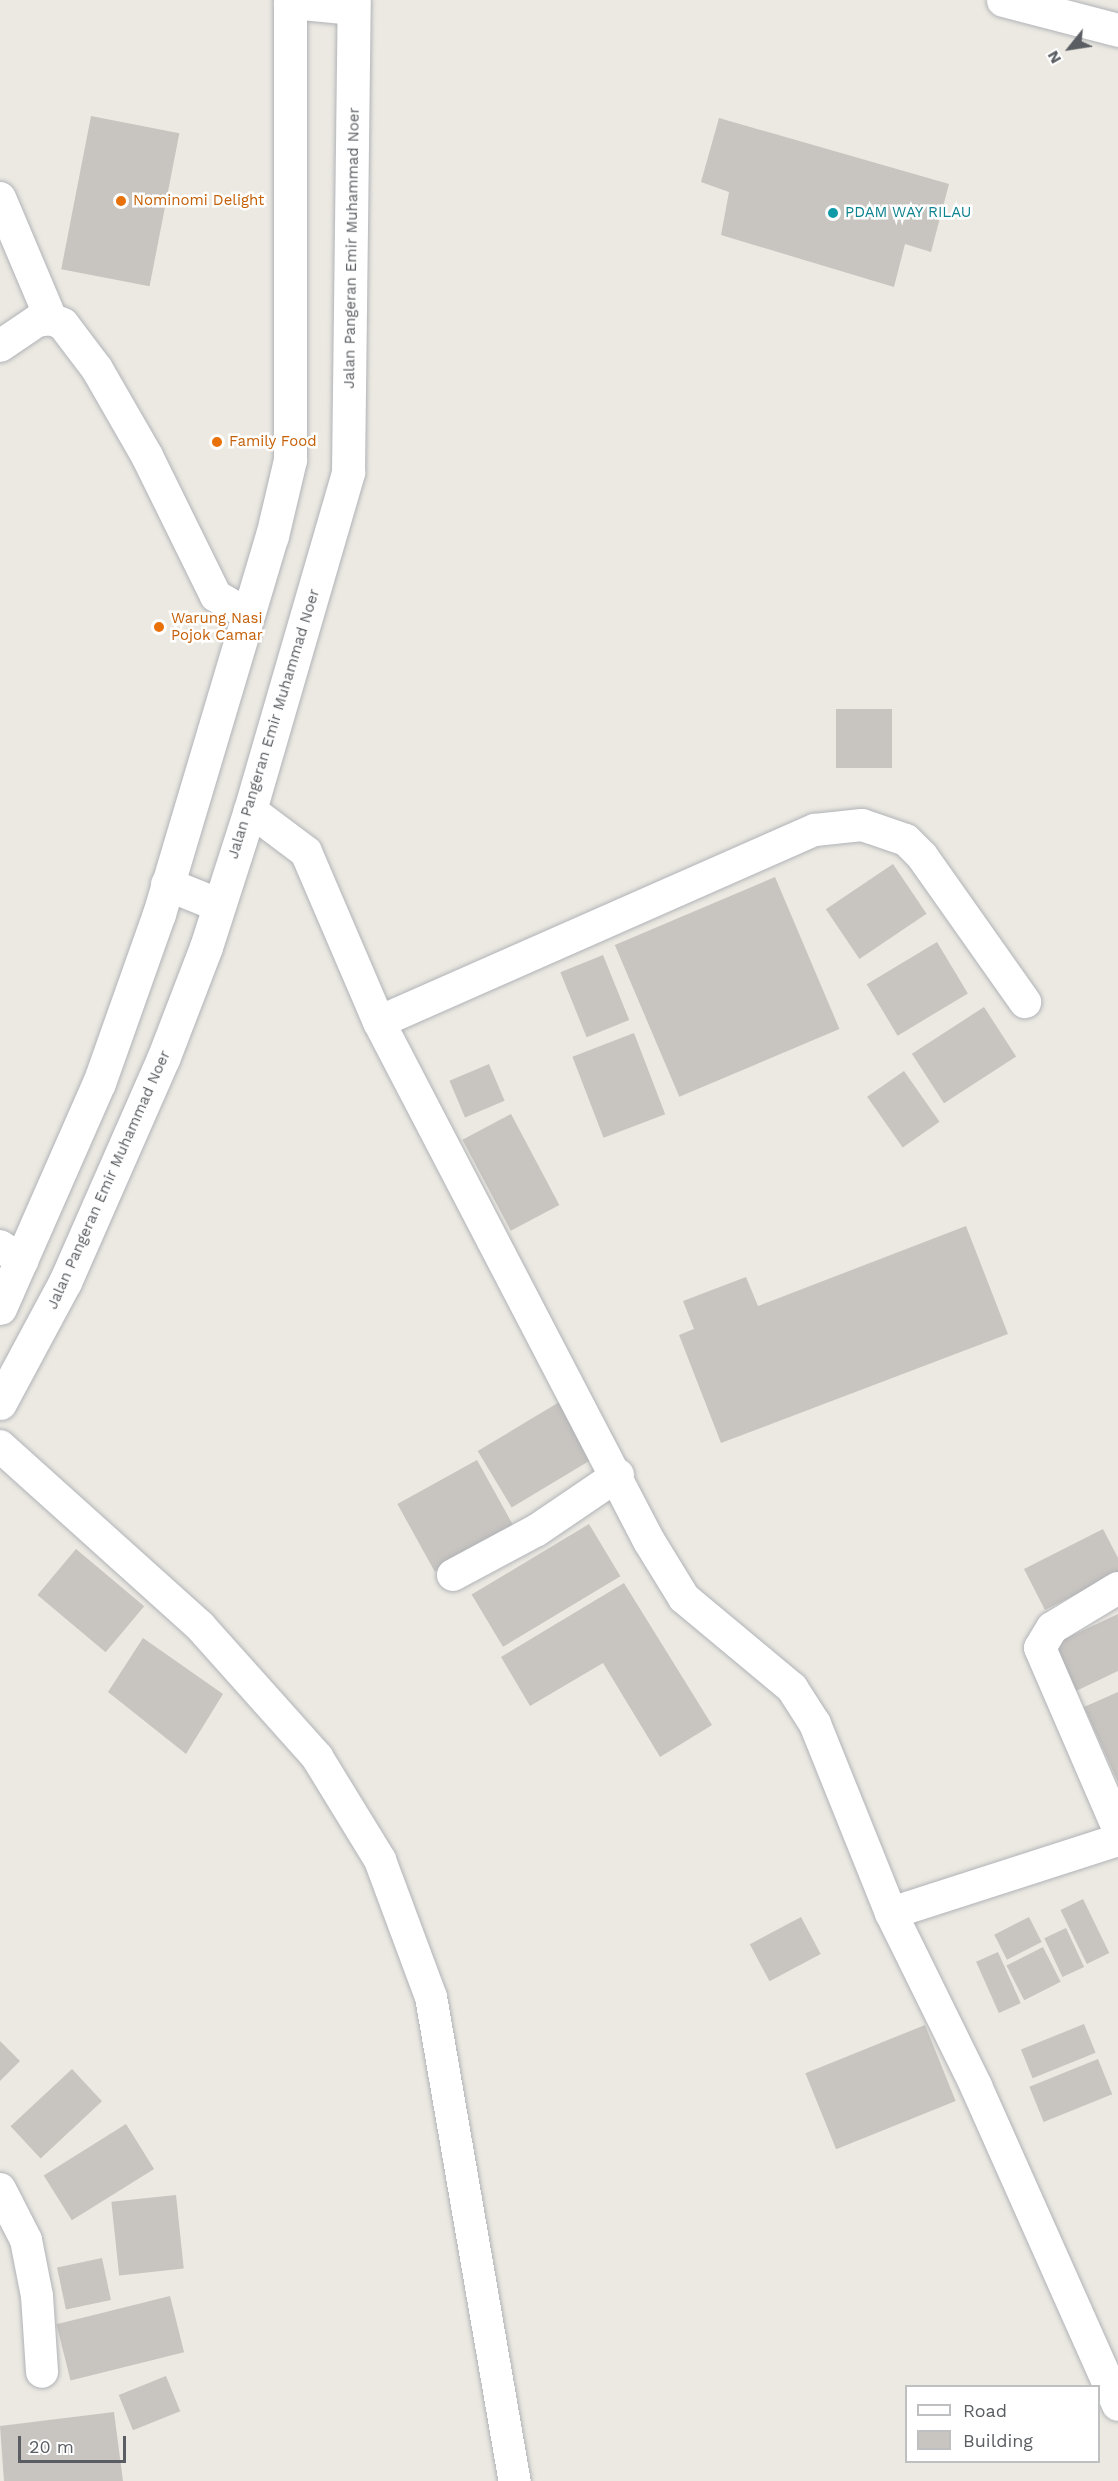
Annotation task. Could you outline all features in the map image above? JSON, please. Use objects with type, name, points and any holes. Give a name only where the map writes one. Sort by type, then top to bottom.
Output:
[{"type":"main road","points":[[1003,0],[1118,30]]},
{"type":"main road","points":[[49,1318],[3,1303],[11,1253],[99,1083],[167,884],[249,615],[290,460],[290,1],[354,4]]},
{"type":"main road","name":"Jalan Pangeran Emir Muhammad Noer","points":[[0,1403],[49,1318],[163,1059],[219,905],[250,810],[348,472],[354,4]]},
{"type":"main road","points":[[167,884],[219,905]]},
{"type":"street","points":[[0,198],[51,319]]},
{"type":"street","points":[[0,346],[37,321],[51,319],[63,324],[97,369],[147,456],[216,596],[249,615]]},
{"type":"street","points":[[250,810],[306,852],[379,1022],[684,1598],[792,1688],[837,1770],[891,1912],[976,2086],[1118,2405]]},
{"type":"street","points":[[379,1022],[815,830],[862,825],[906,840],[922,856],[1025,1002]]},
{"type":"street","points":[[0,1446],[200,1626],[317,1758],[380,1860],[431,1997],[515,2481]]},
{"type":"street","points":[[453,1575],[537,1530],[618,1475]]},
{"type":"street","points":[[1118,1588],[1053,1628],[1040,1648],[1118,1828]]},
{"type":"street","points":[[891,1912],[1118,1840]]},
{"type":"street","points":[[0,2189],[26,2241],[37,2296],[42,2372]]},
{"type":"building","name":"Nominomi Delight","points":[[91,116],[179,133],[150,286],[61,269]]},
{"type":"building","name":"PDAM WAY RILAU","points":[[719,118],[949,184],[931,252],[905,244],[894,287],[721,235],[729,192],[701,182]]},
{"type":"building","points":[[836,709],[892,709],[892,768],[836,768]]},
{"type":"building","points":[[893,864],[927,914],[859,959],[826,909]]},
{"type":"building","points":[[775,877],[839,1029],[679,1097],[615,945]]},
{"type":"building","points":[[937,942],[968,993],[898,1036],[867,984]]},
{"type":"building","points":[[603,955],[629,1020],[587,1037],[560,972]]},
{"type":"building","points":[[984,1007],[1016,1056],[944,1103],[912,1054]]},
{"type":"building","points":[[634,1033],[665,1114],[604,1138],[572,1057]]},
{"type":"building","points":[[489,1064],[505,1101],[465,1118],[449,1081]]},
{"type":"building","points":[[904,1071],[940,1122],[903,1148],[867,1097]]},
{"type":"building","points":[[511,1114],[559,1205],[511,1231],[462,1140]]},
{"type":"building","points":[[966,1226],[1008,1334],[721,1443],[679,1335],[694,1329],[683,1301],[746,1277],[758,1306]]},
{"type":"building","points":[[566,1398],[600,1455],[512,1508],[478,1451]]},
{"type":"building","points":[[477,1460],[514,1527],[435,1571],[397,1504]]},
{"type":"building","points":[[589,1524],[620,1576],[503,1647],[472,1595]]},
{"type":"building","points":[[1103,1529],[1118,1558],[1118,1573],[1045,1610],[1024,1569]]},
{"type":"building","points":[[76,1549],[144,1606],[106,1652],[37,1595]]},
{"type":"building","points":[[624,1583],[712,1725],[660,1757],[603,1663],[530,1706],[501,1657]]},
{"type":"building","points":[[1118,1614],[1118,1671],[1076,1691],[1054,1644]]},
{"type":"building","points":[[143,1638],[223,1694],[186,1754],[108,1692]]},
{"type":"building","points":[[1118,1692],[1118,1782],[1084,1707]]},
{"type":"building","points":[[1083,1899],[1109,1953],[1087,1964],[1061,1910]]},
{"type":"building","points":[[801,1917],[821,1954],[770,1981],[750,1944]]},
{"type":"building","points":[[1029,1917],[1042,1942],[1007,1960],[994,1935]]},
{"type":"building","points":[[1066,1928],[1084,1967],[1062,1977],[1044,1938]]},
{"type":"building","points":[[1043,1947],[1061,1982],[1024,2000],[1006,1966]]},
{"type":"building","points":[[998,1952],[1021,2003],[999,2013],[976,1962]]},
{"type":"building","points":[[1084,2024],[1096,2053],[1033,2078],[1021,2049]]},
{"type":"building","points":[[925,2025],[956,2101],[836,2149],[805,2073]]},
{"type":"building","points":[[0,2041],[20,2061],[0,2081]]},
{"type":"building","points":[[1098,2059],[1112,2094],[1044,2122],[1029,2087]]},
{"type":"building","points":[[72,2069],[102,2101],[41,2158],[11,2126]]},
{"type":"building","points":[[126,2124],[154,2169],[72,2220],[44,2175]]},
{"type":"building","points":[[176,2195],[184,2269],[119,2275],[111,2202]]},
{"type":"building","points":[[102,2258],[111,2300],[66,2310],[57,2268]]},
{"type":"building","points":[[170,2296],[184,2352],[71,2381],[56,2324]]},
{"type":"building","points":[[166,2376],[180,2411],[133,2430],[119,2395]]},
{"type":"building","points":[[114,2412],[123,2481],[4,2481],[0,2426]]},
{"type":"place","name":"Nominomi Delight","points":[[121,201]]},
{"type":"place","name":"PDAM WAY RILAU","points":[[833,213]]},
{"type":"place","name":"Family Food","points":[[217,442]]},
{"type":"place","name":"Warung Nasi Pojok Camar","points":[[159,627]]}]
